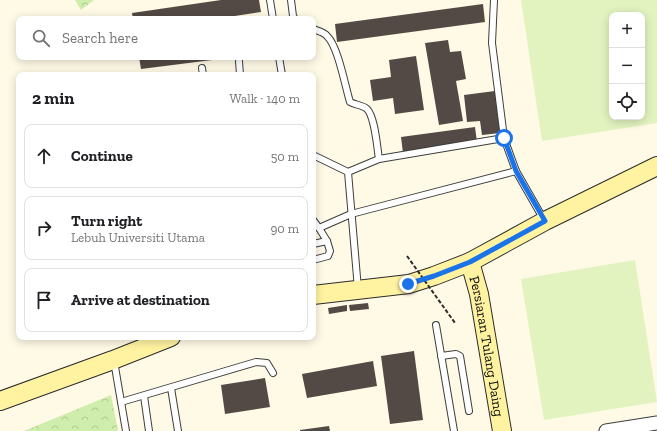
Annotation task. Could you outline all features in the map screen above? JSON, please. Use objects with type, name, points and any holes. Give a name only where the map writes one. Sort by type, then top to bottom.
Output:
[{"type":"street","points":[[316,294],[408,284],[434,276],[470,262],[545,221],[657,166]]},
{"type":"street","name":"Persiaran Tulang Daing","points":[[470,262],[480,302],[502,431]]},
{"type":"street","points":[[0,401],[163,340]]},
{"type":"street","points":[[606,431],[642,428],[657,423]]},
{"type":"lane","points":[[270,0],[273,16]]},
{"type":"lane","points":[[291,0],[293,16]]},
{"type":"lane","points":[[494,0],[492,43],[504,138],[516,171],[545,221]]},
{"type":"lane","points":[[316,30],[327,36],[333,44],[350,102],[354,105],[366,108],[371,114],[380,159]]},
{"type":"lane","points":[[280,60],[282,72]]},
{"type":"lane","points":[[239,61],[240,72]]},
{"type":"lane","points":[[202,68],[203,72]]},
{"type":"lane","points":[[316,156],[348,172],[380,159],[504,138]]},
{"type":"lane","points":[[319,228],[351,214],[516,171]]},
{"type":"lane","points":[[348,172],[358,290]]},
{"type":"lane","points":[[316,224],[327,241],[330,251],[328,256],[316,259]]},
{"type":"lane","points":[[316,243],[327,241]]},
{"type":"lane","points":[[436,325],[454,431]]},
{"type":"lane","points":[[441,356],[456,354],[460,356],[469,411]]},
{"type":"lane","points":[[113,360],[126,431]]},
{"type":"lane","points":[[121,402],[256,362],[267,364],[273,372]]},
{"type":"lane","points":[[171,388],[178,431]]},
{"type":"lane","points":[[144,396],[150,431]]},
{"type":"path","points":[[407,256],[455,323]]},
{"type":"green space","points":[[75,0],[94,0],[81,10]]},
{"type":"green space","points":[[521,0],[657,0],[657,123],[542,141]]},
{"type":"green space","points":[[635,260],[657,402],[544,420],[521,279]]},
{"type":"green space","points":[[111,395],[118,431],[24,431]]},
{"type":"building","points":[[221,0],[259,0],[261,12],[235,16],[132,16],[132,13]]},
{"type":"building","points":[[483,4],[485,22],[337,42],[335,24]]},
{"type":"building","points":[[448,40],[450,52],[461,51],[466,79],[456,81],[463,121],[439,125],[425,43]]},
{"type":"building","points":[[416,56],[424,110],[395,114],[393,98],[373,101],[370,80],[391,77],[389,60]]},
{"type":"building","points":[[140,60],[212,60],[141,69]]},
{"type":"building","points":[[495,91],[500,133],[482,135],[480,121],[467,122],[464,95]]},
{"type":"building","points":[[475,127],[477,142],[403,153],[401,137]]},
{"type":"building","points":[[368,303],[369,309],[350,311],[349,305]]},
{"type":"building","points":[[347,305],[347,311],[329,314],[328,308]]},
{"type":"building","points":[[414,351],[423,420],[390,424],[381,356]]},
{"type":"building","points":[[373,361],[377,386],[307,398],[302,374]]},
{"type":"building","points":[[265,378],[270,407],[225,414],[221,385]]},
{"type":"building","points":[[329,426],[330,431],[300,431],[300,430]]},
{"type":"route","points":[[408,284],[470,262],[545,221],[516,171],[504,138]]}]
